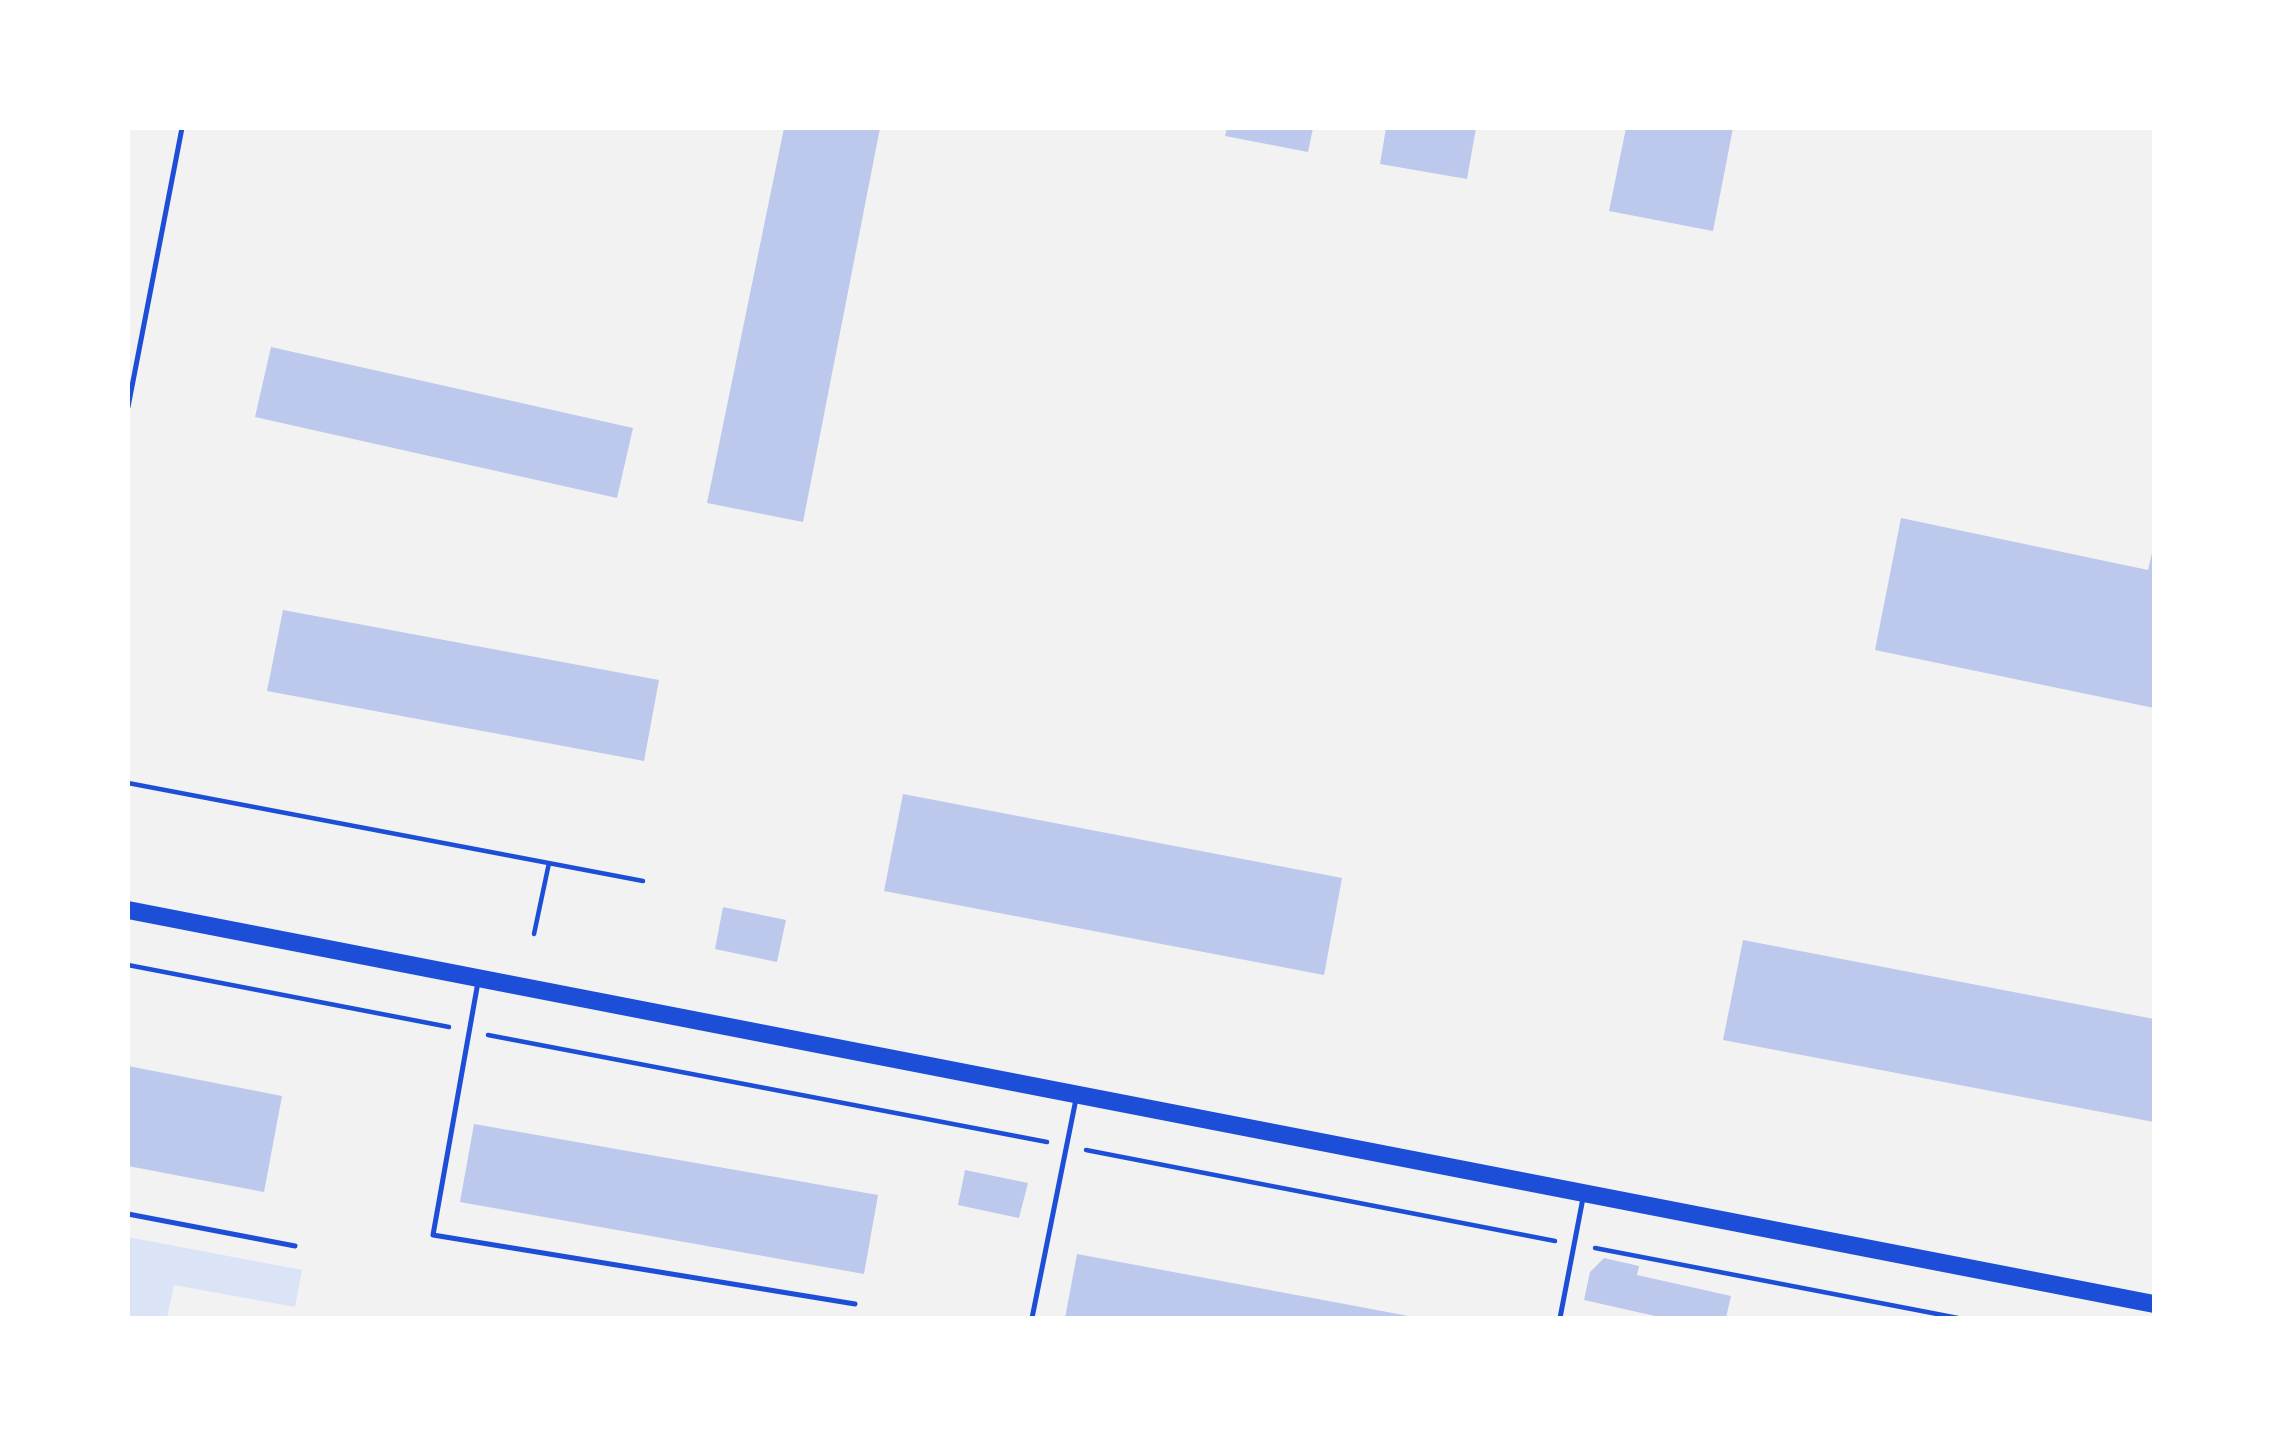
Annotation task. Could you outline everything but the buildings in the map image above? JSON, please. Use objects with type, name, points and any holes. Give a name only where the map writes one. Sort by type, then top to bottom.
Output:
[{"type":"main road","points":[[128,910],[2154,1304]]},
{"type":"lane","points":[[128,407],[182,128]]},
{"type":"lane","points":[[479,979],[433,1235],[855,1304]]},
{"type":"lane","points":[[1032,1318],[1076,1096]]},
{"type":"lane","points":[[1560,1318],[1584,1192]]},
{"type":"lane","points":[[128,1214],[295,1246]]},
{"type":"path","points":[[128,783],[643,881]]},
{"type":"path","points":[[534,934],[549,863]]},
{"type":"shaded area","points":[[128,1237],[302,1270],[295,1307],[174,1285],[167,1318],[128,1318]]}]
